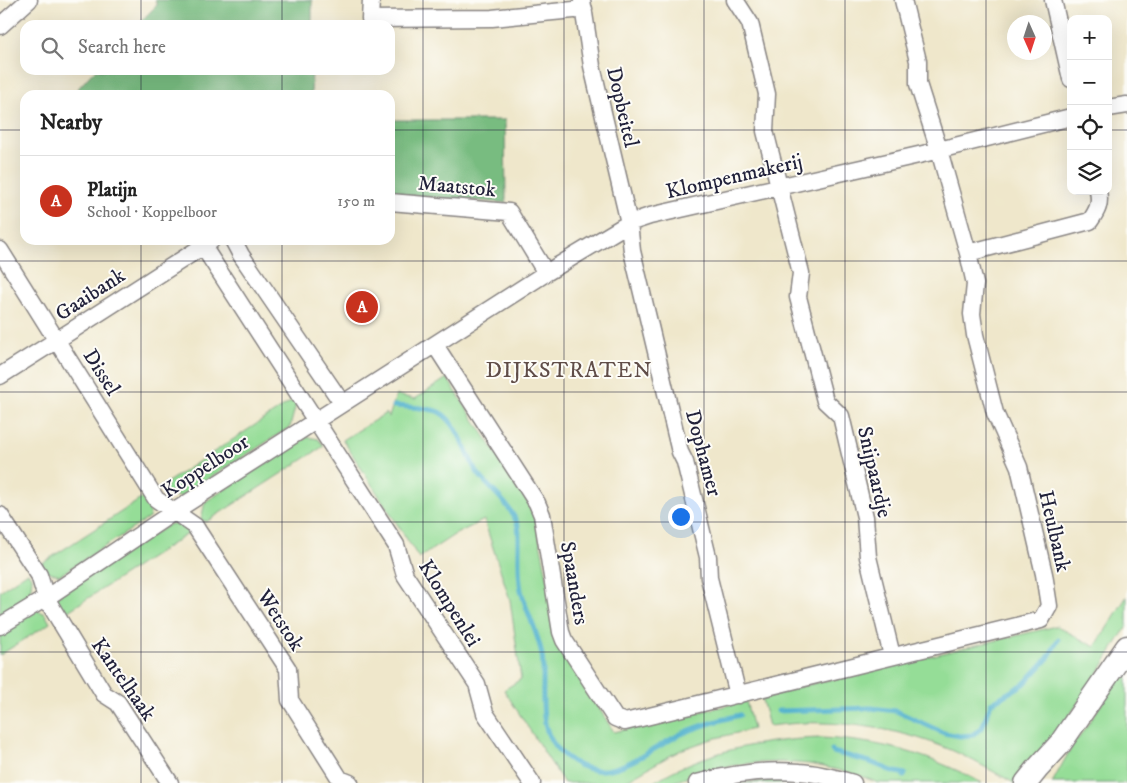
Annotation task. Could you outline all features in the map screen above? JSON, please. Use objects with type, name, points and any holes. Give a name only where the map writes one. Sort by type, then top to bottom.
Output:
[{"type":"main road","points":[[1026,783],[1060,744],[1127,647]]},
{"type":"main road","points":[[1046,783],[1052,774],[1060,744]]},
{"type":"street","points":[[0,26],[29,0]]},
{"type":"street","points":[[371,0],[370,19],[492,18],[583,4]]},
{"type":"street","name":"Snijpaardje","points":[[735,0],[750,23],[767,94],[765,131],[801,273],[798,297],[825,401],[841,416],[865,517],[868,557],[892,656]]},
{"type":"street","name":"Heulbank","points":[[738,695],[1040,620],[1049,606],[1044,574],[1019,467],[996,414],[976,335],[972,314],[975,284],[939,150],[918,84],[918,61],[903,0]]},
{"type":"street","points":[[1052,0],[1067,62]]},
{"type":"street","name":"Dopbeitel","points":[[583,4],[592,66],[629,222]]},
{"type":"street","points":[[1112,107],[1127,105]]},
{"type":"street","name":"Klompenmakerij","points":[[435,344],[629,222],[939,150],[1067,118]]},
{"type":"street","points":[[968,253],[1090,222],[1100,200],[1099,195]]},
{"type":"street","name":"Maatstok","points":[[395,202],[509,212],[546,273]]},
{"type":"street","name":"Dophamer","points":[[629,222],[632,251],[680,452],[685,462],[708,557],[709,578],[738,695]]},
{"type":"street","name":"Gaaibank","points":[[0,376],[200,245]]},
{"type":"street","name":"Gaaibank","points":[[207,245],[316,421]]},
{"type":"street","points":[[236,245],[342,403]]},
{"type":"street","name":"Dissel","points":[[0,250],[156,499],[175,511]]},
{"type":"street","name":"Spaanders","points":[[435,344],[538,504],[542,515],[561,632],[564,640],[615,718],[625,722],[738,695]]},
{"type":"street","name":"Koppelboor","points":[[0,626],[46,598],[175,511],[435,344]]},
{"type":"street","name":"Klompenlei","points":[[316,421],[396,545],[405,576],[477,684],[485,712],[532,783]]},
{"type":"street","name":"Wetstok","points":[[175,511],[195,526],[288,669],[290,700],[340,779],[350,783]]},
{"type":"street","name":"Kantelhaak","points":[[0,515],[39,575],[46,598],[104,694],[118,703],[170,783]]},
{"type":"street","points":[[697,783],[720,777],[758,772],[801,772],[853,783]]},
{"type":"green space","points":[[155,0],[312,0],[312,20],[142,20],[157,5]]},
{"type":"green space","points":[[90,75],[312,75],[311,90],[77,90]]},
{"type":"green space","points":[[395,120],[505,120],[506,203],[395,194]]},
{"type":"green space","points":[[447,378],[529,504],[535,517],[562,650],[614,732],[746,701],[753,729],[712,739],[683,749],[622,783],[564,783],[504,690],[521,679],[510,600],[484,520],[454,535],[419,558],[343,440],[386,413],[389,417],[396,395],[415,399]]},
{"type":"green space","points":[[295,399],[296,404],[290,427],[181,497],[165,494],[160,487]]},
{"type":"green space","points":[[308,437],[318,439],[324,446],[206,522],[205,520],[202,522],[205,502]]},
{"type":"green space","points":[[147,495],[152,502],[149,518],[60,575],[46,571],[41,564]]},
{"type":"green space","points":[[170,524],[190,528],[192,531],[62,615],[58,608],[57,596]]},
{"type":"green space","points":[[28,572],[32,579],[30,595],[0,614],[0,591]]},
{"type":"green space","points":[[1127,596],[1127,626],[1085,694],[1020,783],[1014,783],[967,757],[944,747],[893,731],[857,725],[822,723],[769,726],[761,696],[1057,626],[1095,647]]},
{"type":"green space","points":[[36,609],[45,614],[50,623],[0,655],[0,633]]},
{"type":"green space","points":[[1127,666],[1127,783],[1052,783],[1076,739],[1078,739]]},
{"type":"green space","points":[[821,738],[864,742],[904,751],[943,764],[982,783],[878,783],[861,776],[834,769],[809,764],[781,762],[723,767],[671,783],[652,783],[692,763],[734,749],[777,741]]},
{"type":"green space","points":[[774,780],[805,781],[814,783],[736,783]]},
{"type":"waterway","points":[[394,406],[429,409],[439,412],[446,417],[456,430],[475,469],[504,502],[514,517],[519,530],[521,590],[542,655],[545,723],[555,747],[566,757],[580,766],[596,770],[606,770],[639,758],[686,732],[740,715]]},
{"type":"waterway","points":[[778,711],[871,708],[896,711],[944,733],[960,736],[972,735],[982,728],[991,703],[1024,684],[1048,658],[1058,640]]},
{"type":"waterway","points":[[832,750],[833,752],[905,774],[904,776]]},
{"type":"place","name":"Platijn","points":[[362,307]]},
{"type":"district","name":"DIJKSTRATEN","points":[[569,369]]}]
